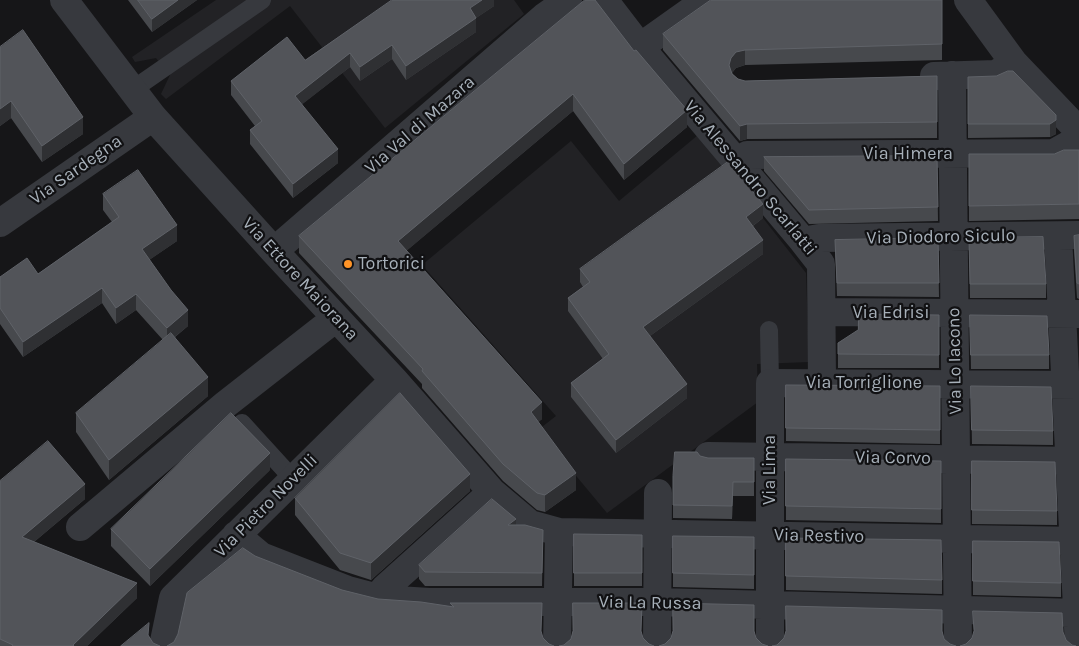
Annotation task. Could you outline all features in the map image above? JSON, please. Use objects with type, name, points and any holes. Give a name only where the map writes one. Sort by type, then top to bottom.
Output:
[{"type":"street","name":"Via Ettore Maiorana","points":[[64,0],[152,117],[394,380],[492,492],[530,524],[559,532]]},
{"type":"street","name":"Via Val di Mazara","points":[[274,251],[544,17],[568,0]]},
{"type":"street","name":"Via Alessandro Scarlatti","points":[[604,0],[640,47],[821,264],[822,382]]},
{"type":"street","points":[[968,0],[1014,62],[1079,131]]},
{"type":"street","points":[[640,47],[690,4]]},
{"type":"street","points":[[913,76],[996,74],[1014,62]]},
{"type":"street","name":"Via Lo Iacono","points":[[952,75],[958,646]]},
{"type":"street","name":"Via Sardegna","points":[[0,222],[152,117]]},
{"type":"street","name":"Via Himera","points":[[736,162],[747,155],[1054,153],[1079,139]]},
{"type":"street","points":[[1069,236],[1078,646]]},
{"type":"street","name":"Via Diodoro Siculo","points":[[803,241],[819,238],[1069,236]]},
{"type":"street","name":"Via Edrisi","points":[[822,312],[1071,314]]},
{"type":"street","points":[[80,527],[226,404],[336,318]]},
{"type":"street","name":"Via Pietro Novelli","points":[[163,646],[173,598],[394,380]]},
{"type":"street","name":"Via Torriglione","points":[[770,383],[1072,385]]},
{"type":"street","name":"Via Lima","points":[[770,383],[770,646]]},
{"type":"street","name":"Via Corvo","points":[[708,456],[1074,461]]},
{"type":"street","points":[[382,599],[384,589],[492,492]]},
{"type":"street","points":[[657,646],[658,493]]},
{"type":"street","points":[[557,646],[559,532]]},
{"type":"street","name":"Via Restivo","points":[[559,532],[1076,541]]},
{"type":"street","name":"Via La Russa","points":[[236,535],[261,556],[348,590],[382,599],[429,602],[657,602],[1078,613]]},
{"type":"lane","points":[[132,90],[262,0]]},
{"type":"lane","points":[[769,330],[770,383]]},
{"type":"lane","points":[[242,422],[293,479]]},
{"type":"shaded area","points":[[216,0],[514,0],[524,14],[385,128],[290,6],[166,99],[161,94],[170,75],[156,58],[135,62],[132,57]]},
{"type":"shaded area","points":[[698,135],[806,273],[809,362],[757,364],[758,402],[607,513],[538,430],[556,416],[422,265],[571,141],[619,201]]},
{"type":"building","points":[[138,0],[178,0],[152,19]]},
{"type":"building","points":[[392,0],[482,0],[470,8],[476,18],[406,66],[392,45],[360,67],[350,53],[295,96],[338,149],[293,184],[250,130],[262,121],[231,81],[287,37],[305,60]]},
{"type":"building","points":[[585,0],[595,0],[634,51],[636,50],[687,110],[624,164],[573,94],[398,241],[542,402],[531,412],[576,473],[545,495],[537,493],[503,464],[422,371],[423,369],[299,236]]},
{"type":"building","points":[[711,0],[942,0],[942,44],[745,50],[736,52],[731,58],[729,65],[732,74],[738,79],[745,81],[937,76],[937,122],[747,124],[740,126],[663,34]]},
{"type":"building","points":[[23,30],[83,117],[42,146],[11,101],[0,109],[0,47]]},
{"type":"building","points":[[1013,71],[1056,115],[1056,120],[1050,124],[968,124],[968,77],[996,76]]},
{"type":"building","points":[[1064,150],[1079,150],[1079,204],[969,206],[969,154],[1054,154]]},
{"type":"building","points":[[937,156],[938,207],[809,210],[764,157]]},
{"type":"building","points":[[728,162],[763,204],[746,217],[763,240],[643,327],[687,384],[616,440],[571,383],[609,354],[568,298],[590,282],[580,269]]},
{"type":"building","points":[[138,170],[177,225],[142,249],[171,290],[188,310],[167,328],[136,294],[116,308],[102,288],[23,342],[0,308],[0,277],[27,258],[38,274],[119,217],[103,194]]},
{"type":"building","points":[[1079,235],[1079,284],[1077,283],[1074,236]]},
{"type":"building","points":[[1043,237],[1046,284],[970,284],[969,238]]},
{"type":"building","points":[[938,238],[939,283],[837,283],[835,240]]},
{"type":"building","points":[[859,314],[939,315],[939,355],[838,354],[838,343],[858,330]]},
{"type":"building","points":[[970,315],[1047,316],[1049,355],[971,355]]},
{"type":"building","points":[[171,333],[208,377],[109,460],[76,413]]},
{"type":"building","points":[[786,385],[940,386],[940,430],[786,428]]},
{"type":"building","points":[[971,386],[1051,387],[1053,431],[972,430]]},
{"type":"building","points":[[400,393],[470,474],[371,563],[340,553],[295,498]]},
{"type":"building","points":[[231,413],[270,453],[150,569],[111,529]]},
{"type":"building","points":[[48,441],[85,484],[22,537],[137,583],[74,646],[12,646],[0,639],[0,481]]},
{"type":"building","points":[[675,452],[697,452],[700,456],[708,458],[754,458],[754,482],[733,482],[732,506],[673,505]]},
{"type":"building","points":[[786,459],[941,461],[941,509],[786,506]]},
{"type":"building","points":[[972,461],[1055,462],[1057,511],[972,510]]},
{"type":"building","points":[[492,499],[516,519],[508,525],[525,525],[543,530],[542,573],[425,572],[419,565]]},
{"type":"building","points":[[574,534],[642,535],[642,573],[574,573]]},
{"type":"building","points":[[673,536],[754,537],[754,575],[673,573]]},
{"type":"building","points":[[786,538],[941,540],[942,580],[786,576]]},
{"type":"building","points":[[973,541],[1059,542],[1061,583],[973,581]]},
{"type":"building","points":[[243,548],[255,556],[342,590],[378,599],[421,602],[454,607],[450,603],[542,603],[541,631],[543,638],[554,646],[167,646],[174,642],[178,634],[187,593]]},
{"type":"building","points":[[573,603],[642,603],[641,631],[643,638],[654,646],[559,646],[564,645],[571,639],[573,631]]},
{"type":"building","points":[[673,603],[754,605],[754,631],[756,638],[762,644],[768,646],[659,646],[665,644],[671,638],[673,631]]},
{"type":"building","points":[[786,606],[942,610],[944,639],[956,646],[772,646],[777,645],[784,638],[786,631]]},
{"type":"building","points":[[973,611],[1062,613],[1063,632],[1066,640],[1076,646],[960,646],[966,644],[972,638],[974,631]]},
{"type":"building","points":[[149,623],[148,635],[153,643],[160,646],[121,646]]},
{"type":"place","name":"Tortorici","points":[[348,264]]}]
